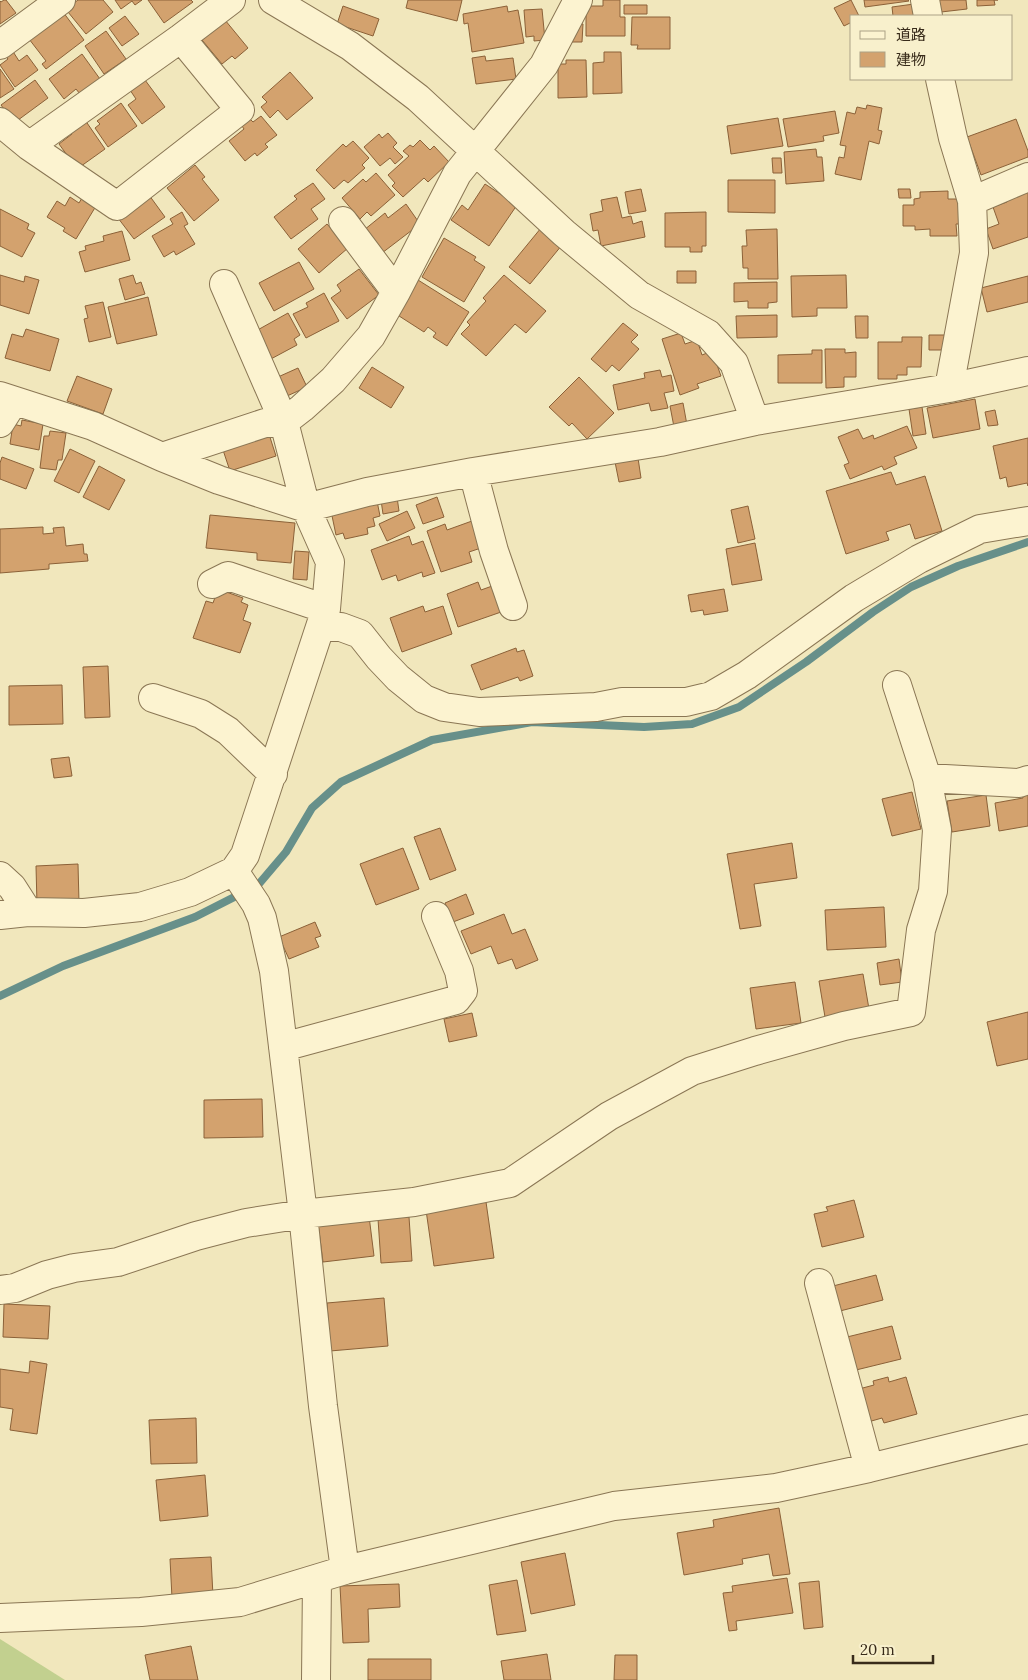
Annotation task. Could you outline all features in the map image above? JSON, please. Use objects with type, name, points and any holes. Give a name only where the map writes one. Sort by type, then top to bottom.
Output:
[{"type":"street","points":[[0,45],[61,0]]},
{"type":"street","points":[[29,146],[181,38],[231,0]]},
{"type":"street","points":[[273,0],[350,46],[418,98],[564,234],[639,295],[708,334],[734,362],[755,421]]},
{"type":"street","points":[[162,457],[265,423],[284,422],[332,380],[371,336],[457,174],[544,65],[578,0]]},
{"type":"street","points":[[925,0],[928,15]]},
{"type":"street","points":[[0,122],[29,146],[117,206],[240,110],[181,38]]},
{"type":"street","points":[[940,80],[953,138],[972,201],[974,253],[948,388]]},
{"type":"street","points":[[972,201],[1028,177]]},
{"type":"street","points":[[343,221],[396,292]]},
{"type":"street","points":[[224,284],[284,422],[306,508],[330,562],[323,618],[245,855],[244,885],[262,918],[274,971],[303,1214],[323,1406],[345,1570]]},
{"type":"street","points":[[5,407],[93,426],[219,480],[306,508],[367,492],[473,472],[660,442],[755,421],[948,388],[1028,371]]},
{"type":"street","points":[[473,472],[494,551],[513,606]]},
{"type":"street","points":[[212,584],[228,576],[360,634],[398,678],[424,698],[444,707],[479,712],[596,706],[622,702],[686,702],[711,696],[747,675],[854,598],[919,559],[980,529],[1028,521]]},
{"type":"street","points":[[0,1290],[15,1288],[47,1275],[74,1268],[118,1262],[196,1236],[246,1223],[303,1214],[414,1202],[510,1183],[608,1116],[692,1071],[755,1050],[844,1026],[911,1012],[921,930],[933,892],[936,830],[928,778],[897,685]]},
{"type":"street","points":[[154,698],[201,714],[228,731],[273,774]]},
{"type":"street","points":[[928,778],[1019,783],[1028,780]]},
{"type":"street","points":[[0,876],[12,887],[28,912]]},
{"type":"street","points":[[0,914],[28,912],[84,913],[140,907],[190,892],[244,885]]},
{"type":"street","points":[[283,1047],[456,1000],[463,991],[459,971],[436,916]]},
{"type":"street","points":[[818,1283],[869,1468]]},
{"type":"street","points":[[0,1618],[142,1612],[240,1602],[345,1570],[614,1506],[776,1488],[869,1468],[1028,1429]]},
{"type":"street","points":[[316,1680],[317,1579]]},
{"type":"green space","points":[[0,1639],[65,1680],[0,1680]]},
{"type":"building","points":[[4,0],[16,13],[0,24],[0,1]]},
{"type":"building","points":[[78,0],[103,0],[113,12],[86,34],[68,12],[72,8],[70,6]]},
{"type":"building","points":[[115,0],[142,0],[135,5],[132,1],[121,9]]},
{"type":"building","points":[[148,0],[191,0],[193,2],[164,23]]},
{"type":"building","points":[[408,0],[462,0],[457,21],[406,8]]},
{"type":"building","points":[[603,0],[620,0],[620,17],[625,17],[625,36],[586,36],[586,6],[603,6]]},
{"type":"building","points":[[851,0],[858,15],[850,15],[850,23],[844,26],[834,8]]},
{"type":"building","points":[[864,0],[908,0],[909,1],[865,7]]},
{"type":"building","points":[[939,0],[966,0],[967,9],[941,12]]},
{"type":"building","points":[[977,0],[994,0],[995,5],[977,6]]},
{"type":"building","points":[[914,4],[915,15],[893,15],[892,7]]},
{"type":"building","points":[[624,5],[647,5],[647,14],[624,14]]},
{"type":"building","points":[[343,6],[379,19],[373,36],[337,24]]},
{"type":"building","points":[[507,6],[508,12],[518,10],[524,43],[472,52],[468,23],[464,24],[463,14]]},
{"type":"building","points":[[542,9],[545,40],[534,41],[534,36],[526,37],[524,10]]},
{"type":"building","points":[[63,12],[84,40],[46,69],[42,64],[46,61],[29,39]]},
{"type":"building","points":[[125,16],[139,34],[122,46],[109,28]]},
{"type":"building","points":[[632,17],[670,17],[670,49],[637,49],[638,45],[631,45]]},
{"type":"building","points":[[225,20],[248,48],[235,59],[232,56],[222,64],[202,40]]},
{"type":"building","points":[[568,23],[583,24],[582,42],[568,42]]},
{"type":"building","points":[[106,31],[126,59],[104,74],[85,46]]},
{"type":"building","points":[[12,50],[19,61],[27,55],[38,70],[15,87],[0,65],[8,59],[5,55]]},
{"type":"building","points":[[604,52],[621,52],[622,93],[593,94],[593,63],[604,62]]},
{"type":"building","points":[[82,54],[100,79],[80,94],[76,89],[64,99],[49,79]]},
{"type":"building","points":[[485,56],[486,61],[513,58],[516,79],[476,84],[472,58]]},
{"type":"building","points":[[566,60],[586,60],[587,97],[558,98],[558,64],[566,64]]},
{"type":"building","points":[[0,69],[14,89],[0,98]]},
{"type":"building","points":[[290,72],[313,98],[287,120],[278,110],[270,118],[261,107],[267,102],[262,97]]},
{"type":"building","points":[[35,80],[48,98],[14,123],[1,105]]},
{"type":"building","points":[[145,80],[165,107],[142,124],[128,105],[136,99],[130,90]]},
{"type":"building","points":[[121,103],[137,126],[108,147],[95,128],[100,124],[97,121]]},
{"type":"building","points":[[867,105],[882,108],[878,130],[882,131],[879,144],[869,141],[861,180],[835,174],[839,157],[844,158],[846,146],[840,145],[847,112],[855,114],[857,107],[866,109]]},
{"type":"building","points":[[835,111],[839,133],[823,136],[824,141],[788,147],[783,119]]},
{"type":"building","points":[[261,116],[277,135],[265,144],[268,147],[257,156],[255,153],[245,161],[229,141],[244,129],[242,126],[250,119],[253,122]]},
{"type":"building","points":[[778,118],[783,146],[731,154],[727,126]]},
{"type":"building","points":[[1016,119],[1028,151],[1028,157],[981,175],[967,137]]},
{"type":"building","points":[[85,120],[105,149],[77,169],[59,144],[72,134],[70,131]]},
{"type":"building","points":[[388,133],[397,143],[393,147],[403,157],[395,164],[390,158],[380,166],[364,147],[379,134],[382,138]]},
{"type":"building","points":[[420,140],[430,150],[434,146],[449,162],[428,182],[424,178],[403,197],[392,186],[395,183],[388,175],[409,156],[403,151],[410,145],[413,147]]},
{"type":"building","points":[[353,141],[369,158],[362,165],[365,168],[348,183],[344,180],[334,189],[316,170],[343,144],[346,147]]},
{"type":"building","points":[[816,149],[817,157],[822,157],[824,181],[786,184],[784,152]]},
{"type":"building","points":[[772,158],[781,158],[782,173],[773,173]]},
{"type":"building","points":[[195,165],[205,177],[202,179],[219,200],[194,221],[167,188]]},
{"type":"building","points":[[376,173],[395,195],[371,216],[367,212],[360,219],[342,198],[363,179],[366,182]]},
{"type":"building","points":[[728,180],[775,180],[775,213],[728,212]]},
{"type":"building","points":[[313,183],[325,199],[311,209],[318,219],[291,239],[274,217],[297,199],[294,196]]},
{"type":"building","points":[[485,184],[517,205],[489,246],[451,220],[462,205],[468,210]]},
{"type":"building","points":[[641,189],[646,211],[629,214],[625,192]]},
{"type":"building","points":[[898,189],[910,189],[911,198],[899,198]]},
{"type":"building","points":[[948,191],[948,199],[959,199],[960,224],[956,224],[957,236],[930,236],[930,229],[915,230],[915,226],[903,226],[903,205],[914,205],[914,199],[920,198],[920,192]]},
{"type":"building","points":[[1028,191],[1028,237],[993,249],[986,229],[999,224],[993,207],[1007,202],[1006,199]]},
{"type":"building","points":[[149,195],[165,217],[134,239],[118,218]]},
{"type":"building","points":[[70,197],[79,203],[82,198],[96,206],[76,239],[63,231],[65,228],[47,217],[57,201],[65,206]]},
{"type":"building","points":[[617,197],[622,218],[631,216],[633,224],[642,221],[645,237],[601,246],[598,230],[593,231],[590,214],[603,211],[601,200]]},
{"type":"building","points":[[406,204],[420,224],[382,253],[364,230],[385,213],[388,218]]},
{"type":"building","points":[[0,209],[29,224],[27,229],[35,233],[22,257],[0,246]]},
{"type":"building","points":[[182,212],[188,224],[184,226],[195,244],[176,255],[174,251],[164,257],[152,236],[173,224],[170,219]]},
{"type":"building","points":[[706,212],[706,246],[702,246],[702,252],[690,252],[690,247],[665,247],[665,213]]},
{"type":"building","points":[[327,224],[348,248],[319,273],[298,249]]},
{"type":"building","points":[[541,228],[562,245],[530,284],[509,267]]},
{"type":"building","points":[[777,229],[778,279],[748,279],[748,268],[743,268],[742,246],[747,246],[746,230]]},
{"type":"building","points":[[122,231],[130,260],[85,272],[79,252],[86,250],[85,246],[104,241],[103,236]]},
{"type":"building","points":[[444,238],[476,257],[474,260],[485,267],[464,302],[422,277]]},
{"type":"building","points":[[299,262],[314,289],[274,311],[259,283]]},
{"type":"building","points":[[359,269],[379,295],[347,319],[331,298],[341,291],[337,285]]},
{"type":"building","points":[[677,271],[696,271],[696,283],[677,283]]},
{"type":"building","points":[[0,275],[24,282],[25,276],[39,280],[29,314],[0,305]]},
{"type":"building","points":[[133,275],[136,284],[141,282],[145,294],[125,300],[119,279]]},
{"type":"building","points":[[504,275],[546,311],[526,333],[515,324],[486,356],[461,334],[470,325],[467,322],[486,301],[483,298]]},
{"type":"building","points":[[846,275],[847,308],[817,308],[817,316],[792,317],[791,276]]},
{"type":"building","points":[[1028,276],[1028,302],[987,312],[981,288]]},
{"type":"building","points":[[418,280],[469,312],[447,346],[433,337],[436,333],[428,327],[424,332],[396,314]]},
{"type":"building","points":[[777,282],[777,302],[768,303],[768,308],[748,308],[748,301],[734,302],[734,283]]},
{"type":"building","points":[[324,293],[339,321],[306,338],[293,314],[308,307],[306,303]]},
{"type":"building","points":[[148,297],[157,335],[117,344],[108,307]]},
{"type":"building","points":[[103,302],[111,337],[89,342],[84,319],[88,318],[85,306]]},
{"type":"building","points":[[288,313],[300,335],[294,339],[297,345],[269,360],[254,332]]},
{"type":"building","points":[[777,315],[777,337],[737,338],[736,316]]},
{"type":"building","points":[[855,316],[868,316],[868,338],[856,338]]},
{"type":"building","points":[[623,323],[638,335],[631,342],[639,349],[619,371],[612,365],[606,372],[591,359]]},
{"type":"building","points":[[26,329],[59,339],[50,371],[5,358],[12,334],[23,337]]},
{"type":"building","points":[[681,333],[685,344],[697,340],[702,355],[712,351],[721,376],[697,384],[699,388],[680,395],[662,339]]},
{"type":"building","points":[[929,335],[946,335],[946,350],[929,350]]},
{"type":"building","points":[[902,337],[922,337],[921,367],[907,367],[907,375],[897,375],[897,379],[878,379],[878,342],[902,342]]},
{"type":"building","points":[[825,349],[845,349],[845,353],[856,352],[856,377],[844,377],[844,387],[826,388]]},
{"type":"building","points":[[812,350],[822,350],[822,383],[778,383],[778,355],[812,354]]},
{"type":"building","points":[[372,367],[404,387],[391,408],[359,388]]},
{"type":"building","points":[[298,368],[307,387],[287,396],[278,377]]},
{"type":"building","points":[[660,370],[662,377],[671,375],[674,391],[664,393],[668,408],[651,411],[649,403],[618,410],[613,385],[645,378],[644,373]]},
{"type":"building","points":[[77,376],[112,389],[103,414],[67,401]]},
{"type":"building","points":[[579,377],[614,413],[587,439],[572,423],[569,426],[549,407]]},
{"type":"building","points":[[975,399],[980,429],[933,438],[927,408]]},
{"type":"building","points":[[683,403],[687,425],[674,427],[670,406]]},
{"type":"building","points":[[922,407],[926,434],[913,436],[909,409]]},
{"type":"building","points":[[995,410],[998,425],[988,426],[985,412]]},
{"type":"building","points":[[22,420],[43,424],[39,450],[10,444],[13,424],[21,426]]},
{"type":"building","points":[[907,426],[917,448],[894,457],[897,464],[884,470],[882,466],[850,479],[844,465],[849,463],[838,437],[858,429],[863,439],[873,435],[874,439]]},
{"type":"building","points":[[50,431],[66,433],[62,460],[58,460],[56,470],[40,468],[44,436],[49,436]]},
{"type":"building","points":[[268,431],[276,456],[230,471],[222,447]]},
{"type":"building","points":[[1028,438],[1028,486],[1027,483],[1008,487],[1006,477],[1000,479],[993,446]]},
{"type":"building","points":[[70,449],[95,461],[79,493],[54,481]]},
{"type":"building","points":[[2,457],[34,469],[26,489],[0,479]]},
{"type":"building","points":[[638,458],[641,478],[619,482],[615,462]]},
{"type":"building","points":[[99,466],[125,480],[109,510],[83,497]]},
{"type":"building","points":[[891,472],[896,485],[925,476],[942,531],[915,539],[910,524],[886,532],[889,540],[846,554],[826,491]]},
{"type":"building","points":[[397,497],[399,511],[383,514],[381,500]]},
{"type":"building","points":[[437,497],[444,517],[423,524],[416,505]]},
{"type":"building","points":[[377,501],[380,516],[373,518],[375,526],[367,528],[368,534],[345,539],[343,533],[336,535],[331,511]]},
{"type":"building","points":[[748,506],[755,539],[738,543],[731,510]]},
{"type":"building","points":[[407,511],[415,528],[387,541],[379,524]]},
{"type":"building","points":[[210,515],[295,523],[291,563],[257,560],[257,553],[206,548]]},
{"type":"building","points":[[472,521],[481,548],[469,552],[472,562],[441,572],[427,531],[445,524],[447,530]]},
{"type":"building","points":[[43,527],[43,534],[54,533],[53,528],[64,527],[66,546],[83,544],[84,554],[87,554],[88,561],[49,564],[49,569],[0,573],[0,529]]},
{"type":"building","points":[[409,536],[412,545],[423,541],[435,573],[423,577],[422,572],[398,581],[396,575],[382,580],[371,550]]},
{"type":"building","points":[[755,543],[762,580],[732,585],[726,549]]},
{"type":"building","points":[[295,551],[309,552],[307,580],[293,579]]},
{"type":"building","points":[[478,582],[481,590],[495,585],[504,611],[458,627],[447,594]]},
{"type":"building","points":[[218,589],[243,598],[241,602],[248,605],[243,620],[251,623],[240,653],[193,638],[206,601],[213,603]]},
{"type":"building","points":[[724,589],[728,611],[704,615],[703,610],[691,612],[688,595]]},
{"type":"building","points":[[423,606],[425,612],[443,606],[452,634],[402,652],[390,618]]},
{"type":"building","points":[[516,648],[517,652],[524,650],[533,676],[520,681],[518,677],[481,690],[471,665]]},
{"type":"building","points":[[108,666],[110,717],[85,718],[83,667]]},
{"type":"building","points":[[62,685],[63,724],[9,725],[9,686]]},
{"type":"building","points":[[69,757],[72,776],[54,778],[51,759]]},
{"type":"building","points":[[1028,789],[1028,826],[999,831],[995,803],[1023,798],[1022,790]]},
{"type":"building","points":[[912,792],[921,829],[892,836],[882,799]]},
{"type":"building","points":[[986,795],[990,826],[952,832],[947,801]]},
{"type":"building","points":[[440,828],[456,870],[430,880],[414,837]]},
{"type":"building","points":[[792,843],[797,878],[754,884],[761,926],[740,929],[727,854]]},
{"type":"building","points":[[403,848],[419,889],[376,905],[360,864]]},
{"type":"building","points":[[78,864],[79,903],[37,905],[36,866]]},
{"type":"building","points":[[466,894],[474,914],[453,922],[445,903]]},
{"type":"building","points":[[884,907],[886,947],[827,950],[825,910]]},
{"type":"building","points":[[504,914],[512,934],[525,929],[538,960],[516,969],[512,959],[498,964],[491,946],[471,954],[461,931]]},
{"type":"building","points":[[315,922],[321,936],[315,938],[319,947],[289,959],[279,937]]},
{"type":"building","points":[[899,959],[902,982],[880,985],[877,963]]},
{"type":"building","points":[[863,974],[869,1009],[825,1017],[819,981]]},
{"type":"building","points":[[795,982],[801,1023],[756,1029],[750,988]]},
{"type":"building","points":[[1028,1012],[1028,1059],[997,1066],[987,1022]]},
{"type":"building","points":[[472,1013],[477,1036],[449,1042],[444,1019]]},
{"type":"building","points":[[262,1099],[263,1137],[204,1138],[204,1100]]},
{"type":"building","points":[[854,1200],[864,1237],[822,1247],[814,1214],[828,1211],[826,1207]]},
{"type":"building","points":[[486,1202],[494,1258],[434,1266],[426,1210]]},
{"type":"building","points":[[369,1216],[374,1256],[323,1262],[318,1223]]},
{"type":"building","points":[[409,1217],[412,1261],[381,1263],[378,1219]]},
{"type":"building","points":[[876,1275],[883,1300],[840,1311],[833,1286]]},
{"type":"building","points":[[384,1298],[388,1346],[330,1351],[327,1303]]},
{"type":"building","points":[[4,1304],[50,1306],[48,1339],[3,1337]]},
{"type":"building","points":[[892,1326],[901,1359],[856,1370],[847,1337]]},
{"type":"building","points":[[30,1361],[47,1364],[37,1434],[10,1430],[13,1409],[0,1407],[0,1369],[29,1373]]},
{"type":"building","points":[[888,1377],[889,1382],[906,1377],[917,1414],[884,1423],[882,1418],[868,1422],[859,1389],[874,1385],[873,1381]]},
{"type":"building","points":[[196,1418],[197,1463],[151,1464],[149,1420]]},
{"type":"building","points":[[205,1475],[208,1516],[160,1521],[156,1480]]},
{"type":"building","points":[[779,1508],[790,1574],[773,1576],[769,1554],[742,1559],[743,1564],[684,1575],[677,1533],[714,1527],[713,1520]]},
{"type":"building","points":[[565,1553],[575,1605],[531,1614],[521,1562]]},
{"type":"building","points":[[211,1557],[213,1596],[172,1598],[170,1559]]},
{"type":"building","points":[[787,1578],[793,1613],[736,1621],[737,1630],[729,1631],[723,1593],[733,1592],[732,1586]]},
{"type":"building","points":[[517,1580],[526,1631],[497,1635],[489,1585]]},
{"type":"building","points":[[819,1581],[823,1627],[804,1629],[799,1583]]},
{"type":"building","points":[[399,1584],[400,1607],[368,1609],[369,1642],[343,1643],[340,1586]]},
{"type":"building","points":[[191,1646],[198,1680],[150,1680],[145,1655]]},
{"type":"building","points":[[547,1654],[551,1680],[504,1680],[501,1661]]},
{"type":"building","points":[[615,1655],[637,1655],[637,1680],[614,1680]]},
{"type":"building","points":[[368,1659],[431,1659],[431,1680],[368,1680]]},
{"type":"waterway","points":[[0,996],[63,966],[195,917],[258,885],[286,852],[312,808],[341,782],[432,740],[532,722],[644,727],[692,724],[739,707],[911,587],[958,566],[1028,542]]}]
